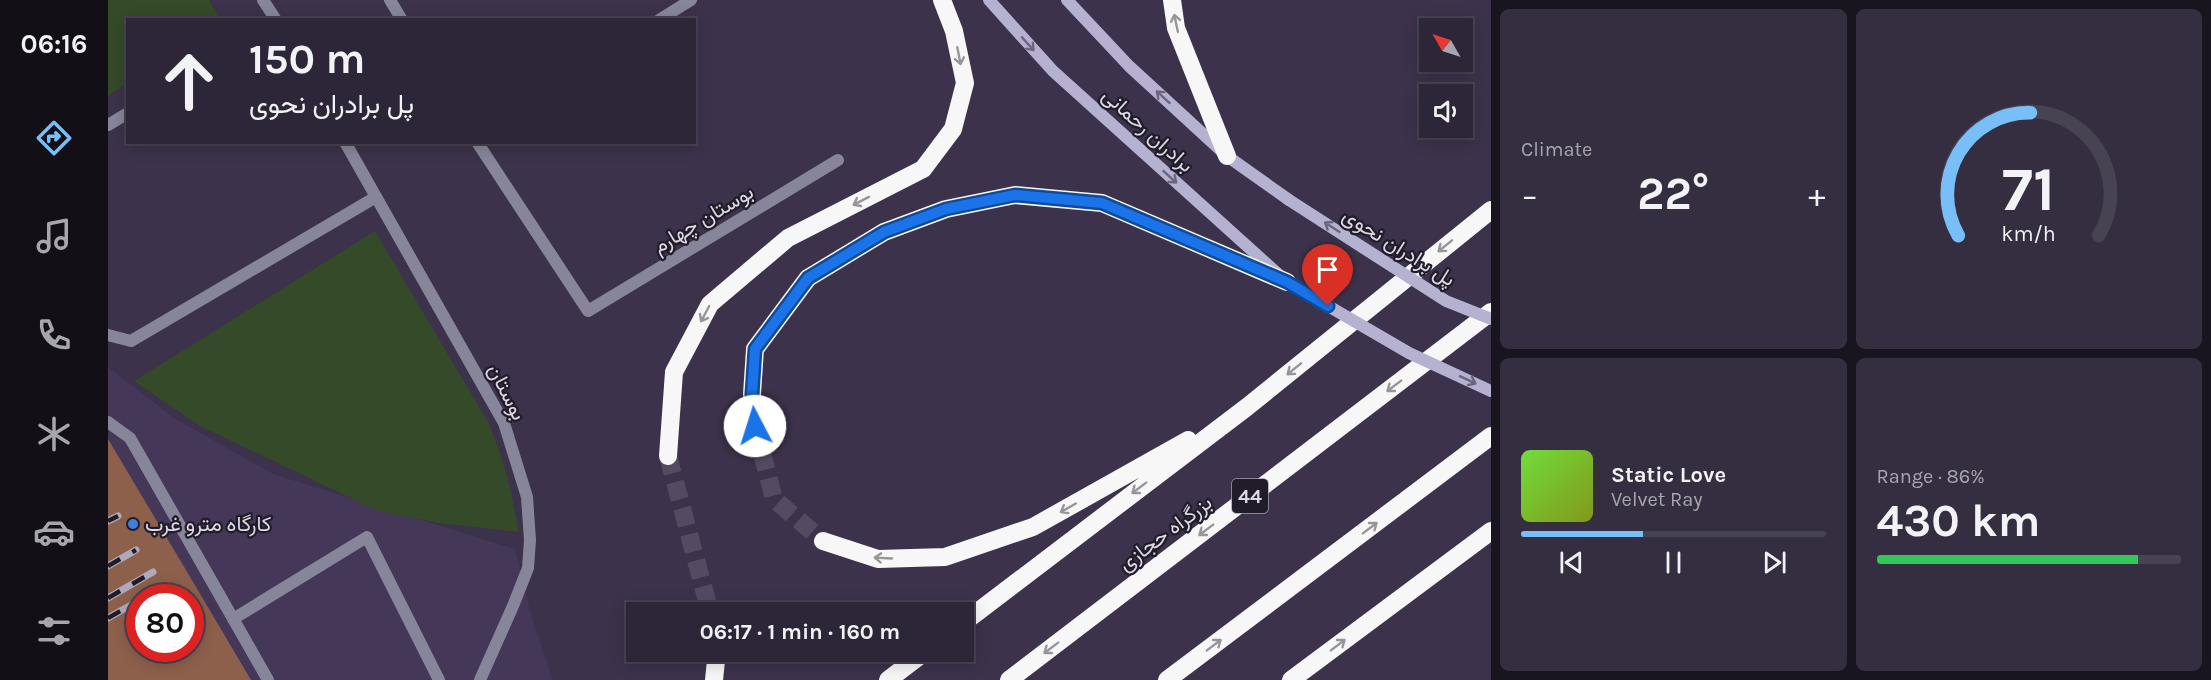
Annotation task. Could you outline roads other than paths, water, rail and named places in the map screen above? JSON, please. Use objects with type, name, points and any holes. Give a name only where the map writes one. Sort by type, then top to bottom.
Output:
[{"type":"highway","points":[[668,456],[674,372],[710,304],[788,238],[923,169],[953,129],[965,84],[954,31],[942,0]]},
{"type":"highway","points":[[1172,0],[1176,28],[1227,156]]},
{"type":"highway","points":[[755,426],[752,394],[755,349],[808,278],[884,232],[946,209],[1015,195],[1102,203],[1287,282]]},
{"type":"highway","points":[[974,615],[1247,407],[1488,209]]},
{"type":"highway","name":"بزرگراه حجازی","points":[[1009,680],[1491,312]]},
{"type":"highway","points":[[823,541],[878,559],[945,557],[1033,527],[1247,407]]},
{"type":"highway","points":[[1167,680],[1491,436]]},
{"type":"highway","points":[[1292,680],[1491,531]]},
{"type":"highway","points":[[714,680],[716,662]]},
{"type":"highway","points":[[888,680],[912,662]]},
{"type":"main road","name":"برادران رحمانی","points":[[989,0],[1053,71],[1287,282]]},
{"type":"main road","name":"برادران رحمانی","points":[[1067,0],[1129,66],[1227,156],[1289,200]]},
{"type":"main road","name":"پل برادران نحوی","points":[[1289,200],[1446,301],[1491,320]]},
{"type":"main road","points":[[1287,282],[1410,353],[1491,391]]},
{"type":"street","points":[[263,0],[273,18]]},
{"type":"street","points":[[390,0],[401,18]]},
{"type":"street","points":[[662,18],[692,0]]},
{"type":"street","points":[[108,125],[126,114]]},
{"type":"street","name":"بوستان","points":[[346,144],[504,423],[527,497],[530,540],[528,568],[480,680]]},
{"type":"street","name":"بوستان چهارم","points":[[478,144],[588,311],[838,160]]},
{"type":"street","points":[[108,335],[131,341],[376,196]]},
{"type":"street","points":[[108,422],[130,438],[268,680]]},
{"type":"street","points":[[233,619],[367,537],[439,680]]},
{"type":"tunnel","points":[[755,426],[774,499],[823,541]]},
{"type":"tunnel","points":[[668,456],[707,602]]},
{"type":"railway","points":[[108,521],[118,516]]},
{"type":"railway","points":[[108,566],[136,550]]},
{"type":"railway","points":[[108,598],[153,572]]},
{"type":"railway","points":[[108,618],[126,608]]},
{"type":"place","name":"کارگاه مترو غرب","points":[[133,524]]}]
